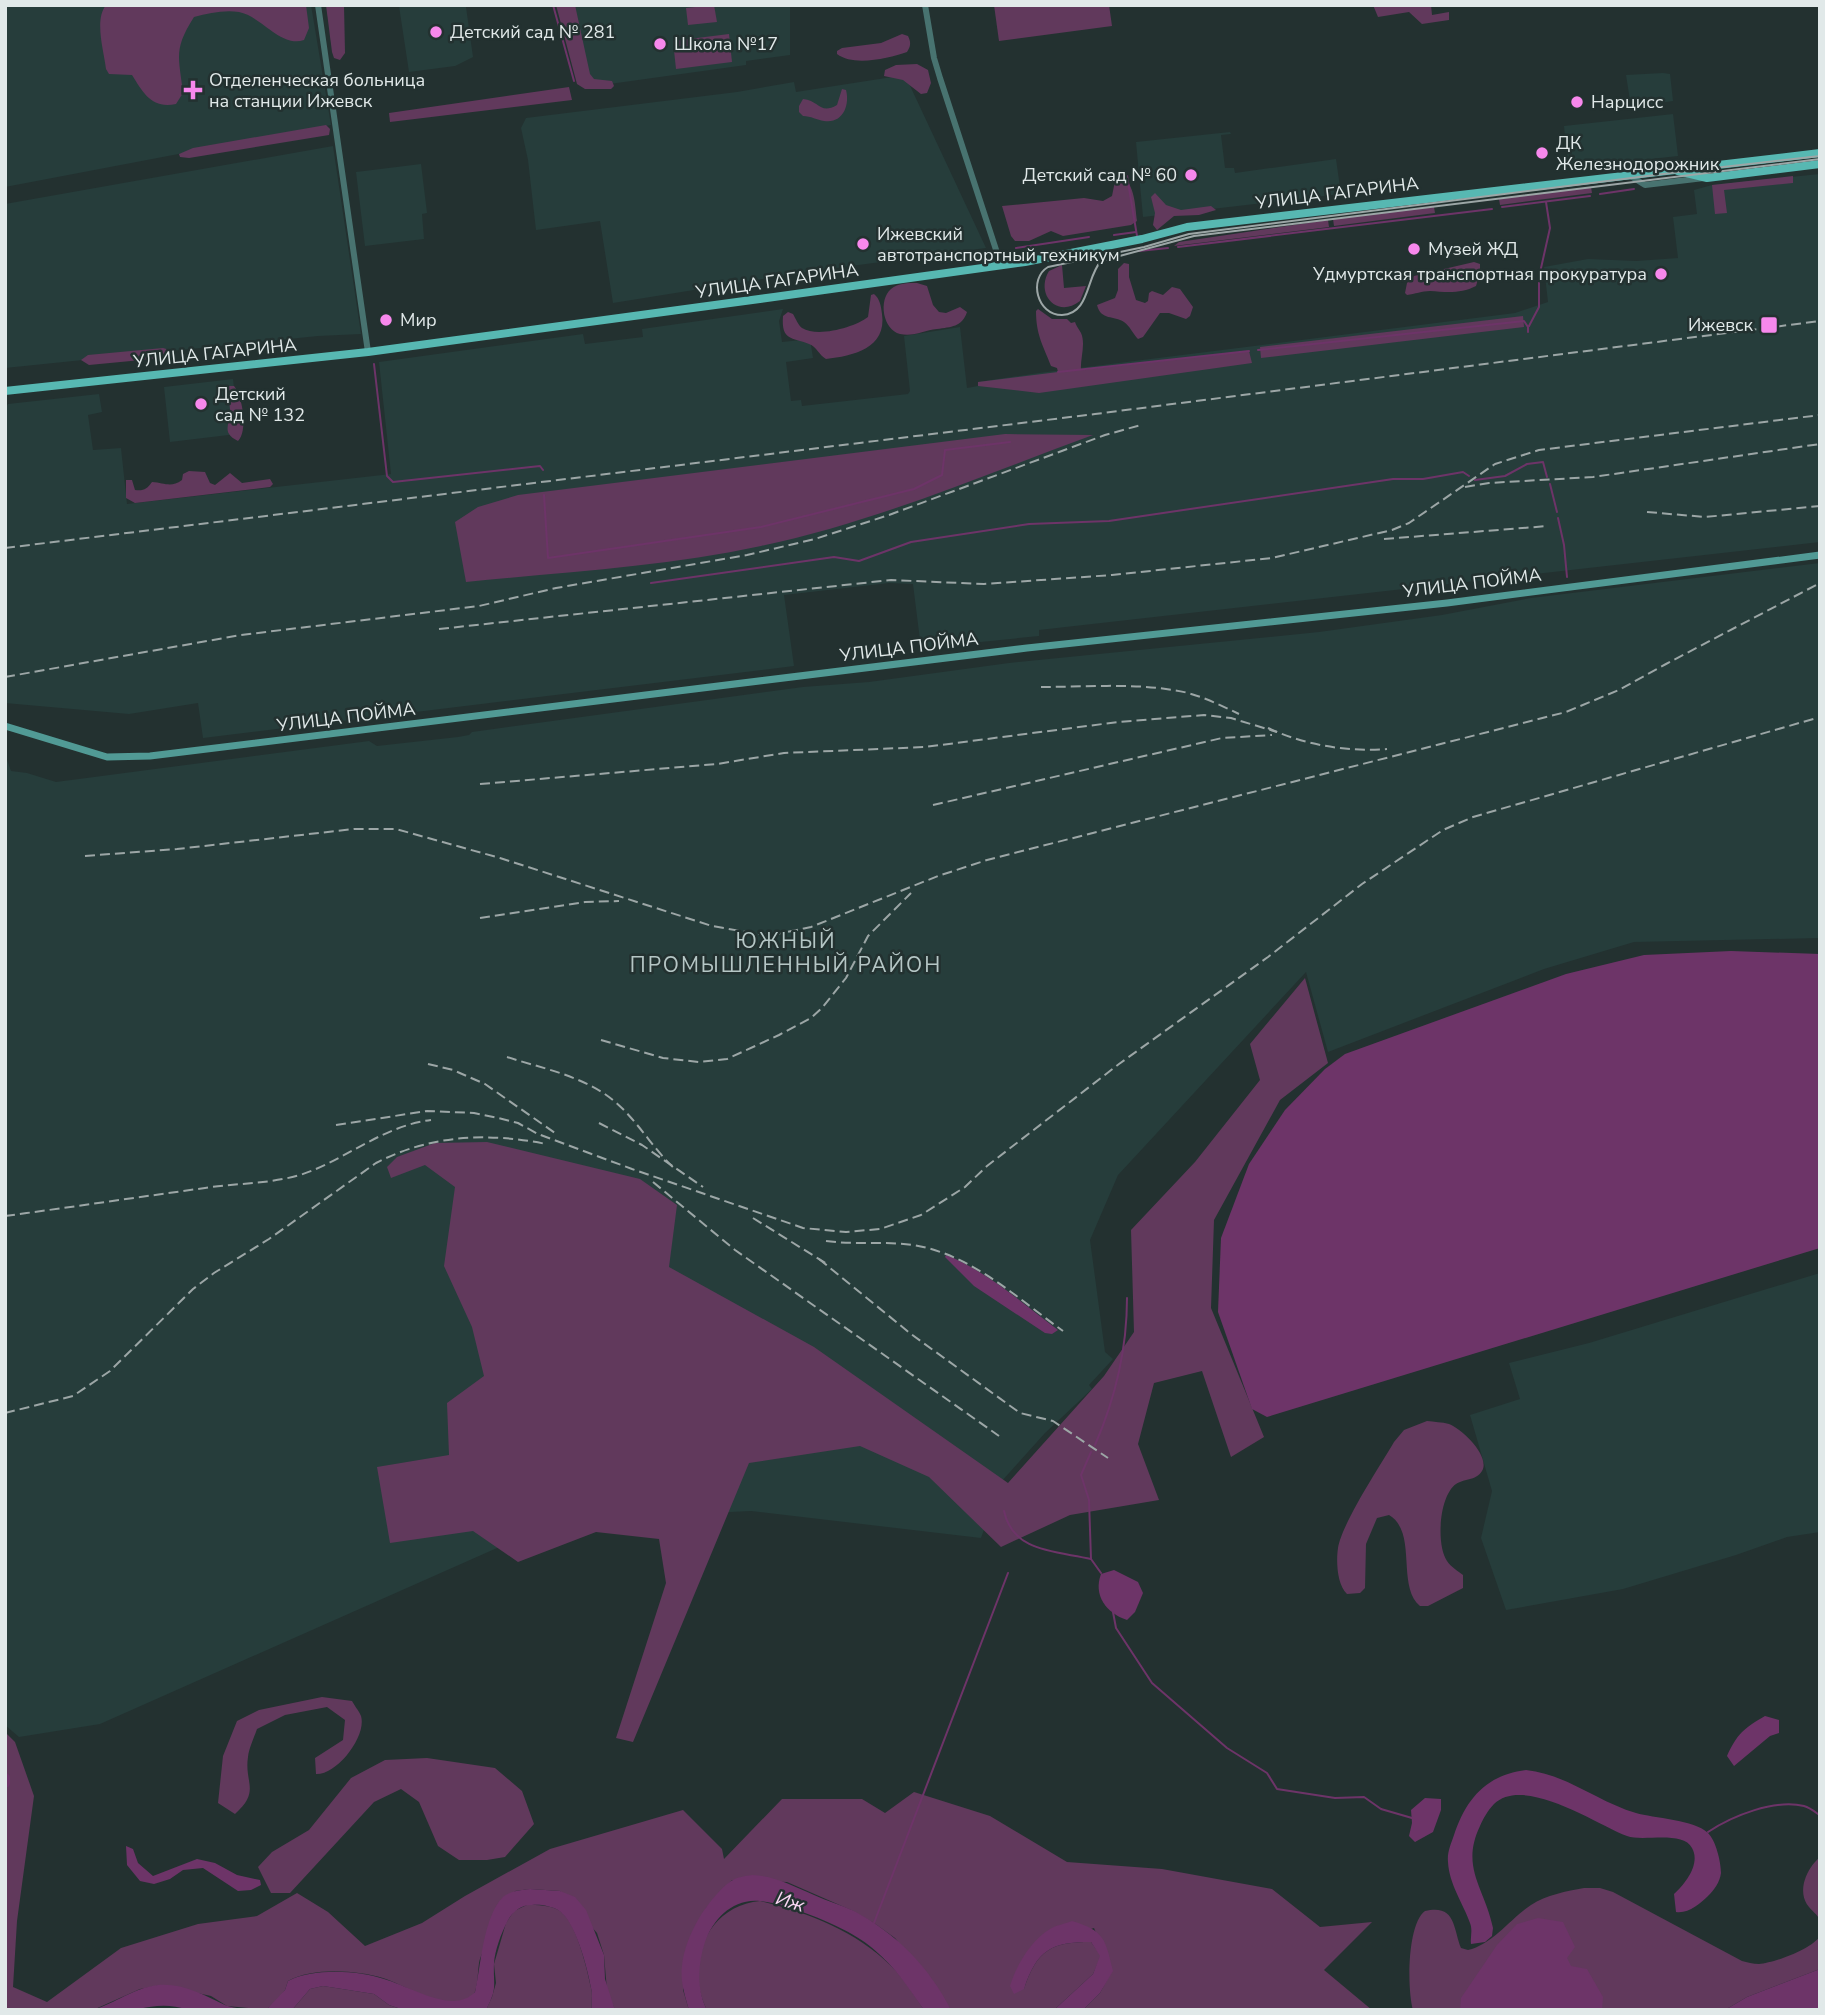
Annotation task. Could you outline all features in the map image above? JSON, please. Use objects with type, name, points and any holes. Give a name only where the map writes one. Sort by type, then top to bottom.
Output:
[{"type":"main road","name":"УЛИЦА ГАГАРИНА","points":[[5,391],[368,352],[1001,265],[1187,228],[1820,152]]},
{"type":"main road","name":"УЛИЦА ГАГАРИНА","points":[[1675,170],[1707,178],[1820,164]]},
{"type":"main road","name":"УЛИЦА ПОЙМА","points":[[5,726],[107,757],[150,755],[1027,648],[1447,603],[1820,555]]},
{"type":"street","points":[[318,5],[368,352]]},
{"type":"street","points":[[925,5],[934,58],[1001,265]]},
{"type":"street","points":[[1629,175],[1645,185],[1707,178]]},
{"type":"shaded area","name":"Отделенческая больница на станции Ижевск","points":[[5,5],[311,5],[331,125],[5,187]]},
{"type":"shaded area","points":[[106,5],[306,5],[309,28],[304,40],[296,41],[279,36],[255,19],[239,12],[216,12],[194,17],[180,46],[183,93],[176,104],[168,105],[155,102],[145,94],[132,75],[109,74],[100,27],[102,11]]},
{"type":"shaded area","points":[[326,5],[344,5],[345,53],[340,60],[334,58],[332,52]]},
{"type":"shaded area","points":[[556,5],[575,5],[590,74],[594,79],[612,81],[614,86],[611,89],[585,89],[577,84]]},
{"type":"shaded area","name":"Школа №17","points":[[566,5],[790,5],[790,55],[746,61],[746,65],[588,87]]},
{"type":"shaded area","points":[[714,5],[717,22],[688,25],[686,8]]},
{"type":"shaded area","points":[[994,5],[1109,5],[1112,26],[999,41]]},
{"type":"shaded area","points":[[1373,5],[1431,5],[1432,15],[1449,12],[1449,20],[1422,24],[1409,12],[1378,17]]},
{"type":"shaded area","name":"Детский сад № 281","points":[[399,6],[466,7],[473,57],[455,66],[409,72]]},
{"type":"shaded area","points":[[729,34],[732,62],[676,69],[673,41]]},
{"type":"shaded area","points":[[902,34],[910,40],[907,52],[862,61],[837,54],[842,48],[881,43]]},
{"type":"shaded area","points":[[917,64],[928,70],[931,83],[927,93],[921,94],[903,80],[884,76],[885,70],[896,65]]},
{"type":"shaded area","points":[[1670,74],[1673,101],[1631,107],[1626,75]]},
{"type":"shaded area","points":[[905,75],[986,248],[806,272],[613,303],[600,221],[536,230],[528,160],[521,128],[526,118],[737,92],[794,82],[796,92]]},
{"type":"shaded area","points":[[569,87],[572,100],[390,122],[389,113]]},
{"type":"shaded area","points":[[842,89],[846,90],[847,102],[844,112],[836,120],[821,120],[803,116],[799,112],[803,99],[827,109],[837,105]]},
{"type":"shaded area","points":[[1673,114],[1678,156],[1568,168],[1564,126]]},
{"type":"shaded area","points":[[326,125],[330,129],[329,135],[189,158],[180,157],[179,154],[193,148]]},
{"type":"shaded area","name":"Детский сад № 60","points":[[1231,134],[1221,135],[1225,168],[1234,168],[1235,173],[1336,159],[1341,194],[1143,217],[1136,142]]},
{"type":"shaded area","points":[[333,146],[361,334],[5,368],[5,204]]},
{"type":"shaded area","points":[[421,164],[427,213],[422,214],[424,239],[365,246],[356,172]]},
{"type":"shaded area","points":[[1820,174],[1820,542],[1039,630],[1039,636],[921,648],[913,584],[889,583],[784,595],[794,666],[203,738],[198,703],[129,714],[5,703],[5,409],[8,404],[99,394],[102,412],[88,415],[93,450],[121,448],[127,504],[391,474],[379,362],[583,334],[585,344],[643,337],[642,329],[783,309],[779,321],[782,342],[810,339],[813,358],[786,362],[791,401],[801,400],[802,406],[908,394],[910,391],[904,336],[960,327],[967,388],[978,386],[978,382],[1039,373],[1515,313],[1548,302],[1544,267],[1588,259],[1636,261],[1678,258],[1673,217],[1697,214],[1694,190],[1712,185]]},
{"type":"shaded area","points":[[1122,176],[1130,185],[1135,203],[1137,221],[1131,225],[1063,236],[1051,231],[1029,241],[1015,241],[1011,236],[1002,206],[1084,198],[1103,201],[1112,196],[1115,181]]},
{"type":"shaded area","points":[[1793,176],[1793,183],[1724,190],[1727,213],[1715,214],[1712,185]]},
{"type":"shaded area","points":[[1591,187],[1592,193],[1500,205],[1499,199]]},
{"type":"shaded area","points":[[1155,193],[1166,205],[1181,210],[1211,206],[1216,210],[1199,215],[1174,216],[1157,230],[1153,225],[1155,213],[1151,197]]},
{"type":"shaded area","points":[[1434,207],[1435,213],[1334,226],[1333,219]]},
{"type":"shaded area","points":[[1328,220],[1329,227],[1174,246],[1179,242]]},
{"type":"shaded area","points":[[1474,262],[1480,264],[1480,273],[1476,286],[1470,289],[1407,295],[1405,293],[1407,283],[1414,276]]},
{"type":"shaded area","points":[[1124,263],[1129,264],[1129,277],[1136,300],[1145,303],[1152,291],[1163,295],[1172,287],[1180,289],[1193,307],[1190,316],[1186,319],[1160,313],[1143,337],[1138,339],[1124,322],[1105,316],[1097,305],[1115,298],[1118,290],[1118,269]]},
{"type":"shaded area","points":[[1062,265],[1064,288],[1086,286],[1080,301],[1063,307],[1051,301],[1045,288],[1049,271]]},
{"type":"shaded area","points":[[917,283],[927,286],[933,305],[939,312],[946,313],[960,307],[967,312],[962,321],[951,327],[914,334],[905,335],[894,331],[884,314],[887,294],[897,286]]},
{"type":"shaded area","points":[[874,294],[881,305],[882,326],[874,342],[857,352],[826,359],[812,345],[789,337],[784,330],[783,316],[788,312],[793,314],[801,327],[809,331],[826,332],[854,324],[868,317],[871,295]]},
{"type":"shaded area","points":[[1038,309],[1052,319],[1075,322],[1083,342],[1081,370],[1249,351],[1252,363],[1039,393],[978,386],[978,382],[1058,372],[1057,368],[1051,366],[1040,340],[1036,319]]},
{"type":"shaded area","points":[[1523,316],[1524,327],[1261,358],[1260,347]]},
{"type":"shaded area","points":[[163,348],[173,351],[173,357],[89,365],[81,360],[88,355]]},
{"type":"shaded area","name":"Детский сад № 132","points":[[233,379],[237,434],[170,442],[164,387]]},
{"type":"shaded area","points":[[228,386],[234,386],[242,406],[244,423],[238,441],[228,431]]},
{"type":"shaded area","points":[[1005,434],[1093,435],[887,511],[804,536],[724,553],[651,564],[466,582],[455,522],[478,507],[518,495]]},
{"type":"shaded area","points":[[189,471],[205,472],[210,483],[215,485],[230,473],[242,483],[270,479],[273,484],[270,487],[135,503],[126,498],[126,480],[132,480],[135,490],[141,490],[152,482],[174,484],[182,480],[183,474]]},
{"type":"shaded area","points":[[1820,563],[1820,938],[1634,942],[1544,969],[1328,1052],[1306,972],[1118,1175],[1090,1240],[1105,1352],[1113,1359],[1089,1385],[1092,1389],[1045,1433],[1001,1482],[981,1538],[751,1511],[560,1520],[100,1724],[19,1737],[5,1725],[5,754],[11,771],[56,782],[369,741],[377,746],[458,737],[472,732],[803,687],[1319,632],[1442,615],[1531,598]]},
{"type":"shaded area","points":[[1305,978],[1328,1063],[1280,1100],[1214,1220],[1211,1308],[1264,1437],[1231,1457],[1202,1371],[1154,1383],[1138,1444],[1159,1500],[1070,1515],[1001,1547],[929,1477],[860,1446],[749,1463],[633,1742],[616,1738],[666,1583],[659,1539],[596,1532],[518,1562],[473,1531],[390,1543],[377,1467],[449,1455],[447,1403],[484,1376],[472,1327],[444,1266],[455,1187],[425,1165],[391,1178],[387,1167],[397,1157],[435,1143],[487,1142],[640,1179],[677,1205],[669,1267],[814,1347],[1008,1483],[1104,1376],[1134,1332],[1131,1230],[1195,1162],[1260,1080],[1250,1044]]},
{"type":"shaded area","points":[[1820,1273],[1820,1532],[1787,1537],[1623,1589],[1506,1610],[1481,1538],[1492,1491],[1470,1415],[1520,1399],[1509,1363],[1589,1343]]},
{"type":"shaded area","points":[[1427,1421],[1449,1424],[1460,1431],[1478,1449],[1484,1463],[1478,1476],[1456,1484],[1450,1490],[1443,1509],[1441,1544],[1449,1563],[1463,1575],[1463,1588],[1428,1606],[1420,1606],[1409,1586],[1403,1534],[1398,1523],[1389,1515],[1377,1518],[1366,1544],[1365,1588],[1360,1593],[1347,1594],[1339,1579],[1337,1559],[1346,1524],[1394,1442],[1404,1430]]},
{"type":"shaded area","points":[[322,1697],[352,1701],[361,1716],[359,1734],[349,1753],[333,1768],[316,1774],[315,1758],[343,1740],[345,1720],[327,1707],[285,1715],[257,1729],[248,1757],[250,1787],[243,1806],[235,1814],[218,1803],[223,1756],[237,1721],[259,1710]]},
{"type":"shaded area","points":[[5,1732],[15,1742],[34,1796],[17,1921],[13,1987],[47,2002],[121,1948],[198,1924],[257,1916],[297,1893],[328,1912],[365,1946],[422,1923],[550,1849],[683,1810],[722,1849],[724,1859],[782,1799],[862,1799],[885,1813],[914,1792],[990,1816],[1067,1862],[1162,1869],[1272,1889],[1320,1927],[1372,1922],[1324,1970],[1372,2010],[1083,2010],[1100,1993],[1112,1971],[1094,1928],[1030,1948],[1024,1989],[1040,1957],[1056,1947],[1091,1942],[1101,1956],[1093,1974],[1054,2010],[951,2010],[895,1938],[874,1923],[787,1882],[732,1880],[706,1908],[683,1990],[689,2010],[615,2010],[607,1990],[604,1955],[597,1933],[560,1891],[530,1889],[515,1891],[481,1956],[473,1996],[461,2004],[427,1997],[383,1978],[335,1971],[310,1974],[288,1981],[277,2001],[268,2008],[227,2006],[211,1996],[161,1985],[140,1989],[93,2010],[5,2010]]},
{"type":"shaded area","points":[[427,1758],[495,1768],[522,1791],[534,1824],[505,1857],[459,1860],[438,1846],[419,1802],[401,1789],[374,1802],[290,1893],[271,1893],[258,1867],[272,1852],[309,1830],[351,1778],[385,1760]]},
{"type":"shaded area","points":[[1820,1857],[1820,1920],[1805,1901],[1803,1887],[1807,1873]]},
{"type":"shaded area","points":[[1584,1888],[1600,1888],[1613,1892],[1750,1963],[1766,1963],[1783,1958],[1809,1946],[1820,1936],[1820,1969],[1747,1997],[1725,2010],[1413,2010],[1410,1958],[1415,1929],[1425,1911],[1443,1911],[1448,1914],[1461,1948],[1468,1950],[1485,1943],[1537,1902]]},
{"type":"shaded area","points":[[760,1901],[813,1917],[862,1942],[896,1971],[924,2010],[707,2010],[700,1993],[698,1975],[699,1957],[705,1940],[713,1926],[726,1914],[741,1905]]},
{"type":"shaded area","points":[[527,1905],[556,1909],[566,1916],[587,1969],[592,1991],[592,2010],[486,2010],[496,1983],[494,1964],[506,1923],[514,1911]]},
{"type":"shaded area","points":[[323,1986],[374,1994],[389,2005],[404,2010],[292,2010],[310,1989]]},
{"type":"water","points":[[1731,951],[1820,954],[1820,1248],[1267,1417],[1252,1409],[1218,1312],[1221,1238],[1249,1164],[1285,1110],[1325,1069],[1345,1054],[1566,974],[1644,955]]},
{"type":"water","points":[[946,1255],[990,1279],[1058,1330],[1052,1334],[1045,1333],[974,1286]]},
{"type":"water","points":[[1114,1570],[1138,1582],[1143,1593],[1135,1612],[1127,1620],[1107,1608],[1100,1596],[1101,1574]]},
{"type":"water","points":[[1765,1716],[1779,1720],[1779,1733],[1770,1736],[1734,1766],[1727,1756],[1734,1742],[1746,1728]]},
{"type":"water","points":[[1526,1770],[1568,1782],[1636,1813],[1684,1822],[1702,1829],[1711,1837],[1719,1858],[1721,1873],[1716,1886],[1694,1908],[1676,1912],[1674,1894],[1687,1879],[1695,1861],[1692,1848],[1687,1843],[1672,1838],[1634,1838],[1541,1798],[1523,1795],[1507,1797],[1490,1809],[1474,1841],[1473,1866],[1493,1928],[1492,1936],[1485,1942],[1471,1944],[1470,1923],[1449,1870],[1449,1851],[1465,1810],[1480,1791],[1500,1777]]},
{"type":"water","points":[[1425,1798],[1441,1799],[1441,1810],[1433,1832],[1415,1842],[1409,1836],[1411,1810]]},
{"type":"water","points":[[126,1846],[133,1849],[138,1863],[153,1876],[197,1859],[215,1863],[237,1875],[260,1880],[261,1885],[251,1890],[238,1891],[203,1868],[183,1870],[170,1879],[154,1884],[140,1881],[127,1865]]},
{"type":"water","name":"Иж","points":[[752,1875],[784,1882],[870,1920],[898,1941],[922,1966],[951,2010],[924,2010],[888,1963],[870,1946],[846,1931],[795,1910],[750,1901],[725,1912],[713,1925],[703,1950],[699,1976],[707,2010],[689,2010],[682,1972],[684,1954],[692,1931],[722,1889],[733,1880]]},
{"type":"water","points":[[530,1889],[560,1891],[575,1897],[586,1910],[604,1955],[605,1979],[615,2010],[592,2010],[592,1991],[587,1969],[570,1923],[558,1910],[535,1905],[517,1910],[505,1927],[495,1958],[494,1991],[486,2010],[404,2010],[389,2005],[374,1994],[323,1986],[310,1989],[292,2010],[188,2010],[163,2006],[127,2011],[93,2010],[141,1989],[158,1985],[193,1991],[230,2007],[268,2008],[285,1990],[288,1981],[322,1972],[349,1972],[373,1976],[444,2000],[466,1998],[475,1992],[487,1929],[496,1906],[509,1893]]},
{"type":"water","points":[[1538,1918],[1563,1922],[1575,1947],[1567,1958],[1571,1966],[1587,1969],[1603,1997],[1602,2010],[1460,2010],[1461,1998],[1497,1945],[1517,1924]]},
{"type":"water","points":[[1072,1921],[1097,1933],[1108,1951],[1113,1971],[1100,1993],[1083,2010],[1054,2010],[1093,1974],[1100,1956],[1091,1942],[1077,1942],[1047,1951],[1034,1965],[1024,1989],[1014,1994],[1010,1986],[1020,1962],[1031,1947],[1050,1929]]},
{"type":"water","points":[[1820,1969],[1820,2009],[1725,2010],[1747,1997]]},
{"type":"waterway","points":[[553,5],[574,81]]},
{"type":"waterway","points":[[1127,176],[1137,236]]},
{"type":"waterway","points":[[1600,194],[1634,189]]},
{"type":"waterway","points":[[1502,207],[1590,196]]},
{"type":"waterway","points":[[1529,326],[1539,307],[1539,277],[1550,228],[1546,202]]},
{"type":"waterway","points":[[1178,247],[1492,209]]},
{"type":"waterway","points":[[1114,235],[1136,232]]},
{"type":"waterway","points":[[1016,248],[1089,237]]},
{"type":"waterway","points":[[1139,251],[1168,248]]},
{"type":"waterway","points":[[1258,350],[1524,321],[1528,332]]},
{"type":"waterway","points":[[1058,372],[1249,351]]},
{"type":"waterway","points":[[374,364],[387,476],[393,482],[540,466],[543,470]]},
{"type":"waterway","points":[[544,495],[548,558],[761,527],[914,489],[942,475],[945,450],[1010,442]]},
{"type":"waterway","points":[[1475,480],[1505,476],[1527,464],[1543,462],[1547,477]]},
{"type":"waterway","points":[[651,583],[834,557],[859,561],[911,542],[1029,524],[1109,521],[1393,479],[1423,479],[1463,472],[1469,476]]},
{"type":"waterway","points":[[1550,484],[1557,512]]},
{"type":"waterway","points":[[1558,518],[1567,577]]},
{"type":"waterway","points":[[1095,1445],[1118,1373],[1125,1336],[1127,1298]]},
{"type":"waterway","points":[[1091,1452],[1081,1475],[1089,1500],[1091,1559]]},
{"type":"waterway","points":[[1004,1511],[1009,1525],[1027,1543],[1038,1548],[1091,1559],[1101,1573]]},
{"type":"waterway","points":[[874,1923],[1008,1573]]},
{"type":"waterway","points":[[1113,1612],[1116,1628],[1152,1683],[1227,1748],[1267,1773],[1277,1789],[1335,1798],[1364,1797],[1381,1809],[1412,1818]]},
{"type":"waterway","points":[[5,1778],[5,1783]]},
{"type":"waterway","points":[[1708,1832],[1729,1820],[1767,1807],[1792,1804],[1804,1806],[1818,1814]]},
{"type":"tram line","points":[[1820,156],[1189,234],[1144,247],[1048,267],[1038,280],[1038,295],[1041,303],[1053,313],[1071,313],[1083,302],[1101,261],[1194,236],[1820,159]]},
{"type":"railway","points":[[5,548],[1095,414],[1820,321]]},
{"type":"railway","points":[[439,629],[891,580],[984,584],[1112,575],[1272,558],[1392,530],[1409,523],[1495,464],[1539,450],[1820,415]]},
{"type":"railway","points":[[5,677],[241,635],[479,606],[556,588],[747,555],[815,539],[889,515],[1105,435],[1141,425]]},
{"type":"railway","points":[[1465,487],[1489,483],[1593,477],[1820,444]]},
{"type":"railway","points":[[1647,512],[1705,517],[1820,506]]},
{"type":"railway","points":[[1384,539],[1548,526]]},
{"type":"railway","points":[[85,856],[177,849],[354,829],[396,829],[500,858],[712,926],[758,934],[777,934],[811,927],[938,876],[987,860],[1566,712],[1619,690],[1820,583]]},
{"type":"railway","points":[[1041,687],[1124,686],[1182,691],[1239,714]]},
{"type":"railway","points":[[480,784],[717,764],[784,753],[925,747],[1118,722],[1204,715],[1231,718],[1277,732]]},
{"type":"railway","points":[[336,1125],[427,1111],[474,1113],[518,1123],[538,1134],[632,1169],[803,1228],[846,1232],[880,1229],[921,1215],[965,1187],[987,1166],[1119,1064],[1268,957],[1362,884],[1443,830],[1473,817],[1820,717]]},
{"type":"railway","points":[[1268,728],[1296,739],[1326,746],[1387,749]]},
{"type":"railway","points":[[933,805],[1222,738],[1272,735]]},
{"type":"railway","points":[[601,1040],[663,1058],[699,1062],[727,1059],[779,1035],[811,1018],[822,1008],[846,978],[868,936],[911,893]]},
{"type":"railway","points":[[480,918],[585,902],[619,901]]},
{"type":"railway","points":[[507,1057],[573,1078],[597,1089],[627,1113],[675,1169]]},
{"type":"railway","points":[[428,1064],[453,1070],[485,1084],[555,1133]]},
{"type":"railway","points":[[5,1216],[288,1178],[317,1169],[396,1129],[431,1120]]},
{"type":"railway","points":[[599,1123],[642,1145],[703,1187]]},
{"type":"railway","points":[[5,1413],[73,1396],[110,1371],[193,1289],[376,1163],[417,1147],[459,1138],[502,1138],[546,1144]]},
{"type":"railway","points":[[653,1182],[735,1250],[999,1436]]},
{"type":"railway","points":[[753,1218],[827,1264]]},
{"type":"railway","points":[[826,1241],[892,1243],[934,1250],[974,1267],[1063,1331]]},
{"type":"railway","points":[[819,1259],[911,1334],[1020,1413],[1053,1421],[1108,1458]]},
{"type":"place","name":"Детский сад № 281","points":[[436,32]]},
{"type":"place","name":"Школа №17","points":[[660,44]]},
{"type":"place","name":"Отделенческая больница на станции Ижевск","points":[[193,90]]},
{"type":"place","name":"Нарцисс","points":[[1577,102]]},
{"type":"place","name":"ДК Железнодорожник","points":[[1542,153]]},
{"type":"place","name":"Детский сад № 60","points":[[1191,175]]},
{"type":"place","name":"Ижевский автотранспортный техникум","points":[[863,244]]},
{"type":"place","name":"Музей ЖД","points":[[1414,249]]},
{"type":"place","name":"Удмуртская транспортная прокуратура","points":[[1661,274]]},
{"type":"place","name":"Мир","points":[[386,320]]},
{"type":"place","name":"Ижевск","points":[[1769,325]]},
{"type":"place","name":"Детский сад № 132","points":[[201,404]]},
{"type":"district","name":"ЮЖНЫЙ ПРОМЫШЛЕННЫЙ РАЙОН","points":[[786,953]]}]
